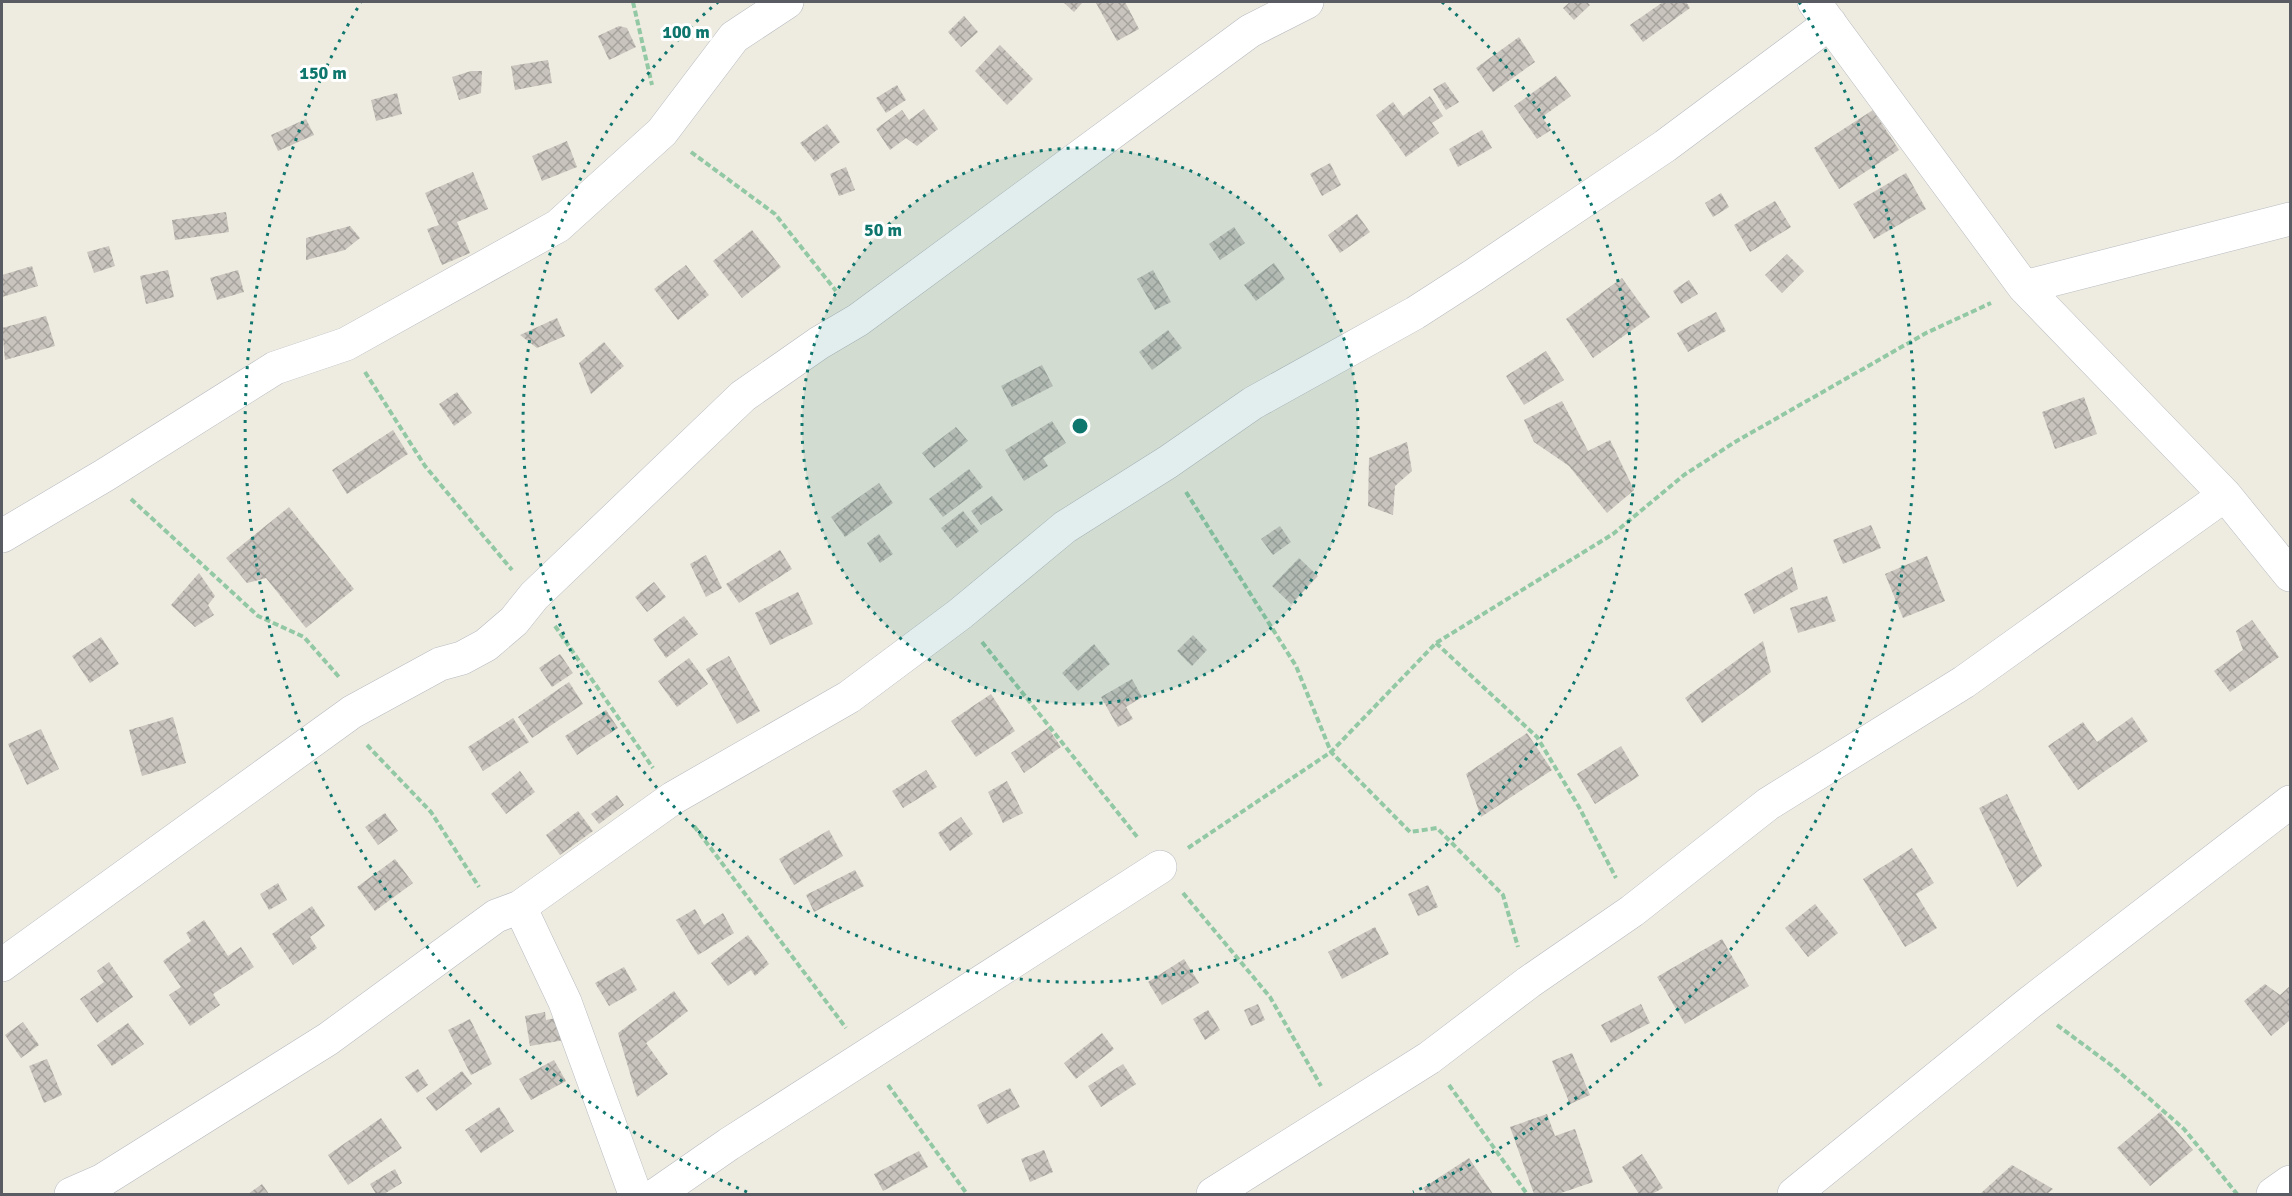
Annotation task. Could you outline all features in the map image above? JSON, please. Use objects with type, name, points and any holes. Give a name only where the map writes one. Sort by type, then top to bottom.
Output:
[{"type":"street","points":[[2,536],[105,475],[274,368],[346,344],[558,226],[662,132],[734,37],[787,2]]},
{"type":"street","points":[[2,965],[352,712],[440,664],[462,658],[486,645],[514,621],[534,596],[743,396],[819,343],[858,320],[1250,31],[1307,2]]},
{"type":"street","points":[[71,1194],[103,1180],[328,1040],[508,911],[673,798],[849,697],[960,614],[1065,527],[1168,462],[1253,403],[1415,313],[1665,146],[1822,12],[2024,287],[2225,495],[2290,575]]},
{"type":"street","points":[[2024,287],[2290,219]]},
{"type":"street","points":[[1214,1194],[1429,1058],[1529,982],[1632,911],[1768,804],[1964,682],[2225,495]]},
{"type":"street","points":[[1794,1194],[2028,1004],[2290,802]]},
{"type":"street","points":[[657,1194],[729,1144],[1160,867]]},
{"type":"street","points":[[508,911],[565,1002],[635,1194]]},
{"type":"street","points":[[2273,1194],[2290,1182]]},
{"type":"path","points":[[633,2],[662,132],[775,214],[858,320]]},
{"type":"path","points":[[1160,867],[1331,752],[1436,643],[1613,534],[1684,475],[1735,442],[1926,333],[2024,287]]},
{"type":"path","points":[[1168,462],[1296,666],[1331,752],[1410,832],[1437,828],[1503,895],[1529,982]]},
{"type":"path","points":[[105,475],[258,616],[304,637],[335,670],[347,691],[362,738],[431,812],[508,911]]},
{"type":"path","points":[[960,614],[1160,867],[1269,997],[1337,1116]]},
{"type":"path","points":[[1436,643],[1537,737],[1579,807],[1632,911]]},
{"type":"path","points":[[673,798],[968,1194]]},
{"type":"path","points":[[2028,1004],[2111,1065],[2184,1129],[2237,1194]]},
{"type":"path","points":[[1429,1058],[1527,1194]]},
{"type":"building","points":[[1063,2],[1083,2],[1074,12]]},
{"type":"building","points":[[1125,2],[1139,29],[1117,41],[1096,3]]},
{"type":"building","points":[[1570,2],[1587,2],[1590,5],[1574,20],[1563,8]]},
{"type":"building","points":[[1663,2],[1686,2],[1690,8],[1643,42],[1630,25]]},
{"type":"building","points":[[964,16],[978,32],[961,47],[948,32]]},
{"type":"building","points":[[619,26],[627,28],[636,47],[609,60],[598,36]]},
{"type":"building","points":[[1519,37],[1535,62],[1493,92],[1476,68]]},
{"type":"building","points":[[1000,45],[1033,79],[1007,105],[975,71]]},
{"type":"building","points":[[548,60],[552,83],[515,90],[511,66]]},
{"type":"building","points":[[471,71],[482,71],[481,93],[459,100],[452,77]]},
{"type":"building","points":[[1556,76],[1571,96],[1542,117],[1551,130],[1537,139],[1514,106]]},
{"type":"building","points":[[1445,82],[1459,102],[1446,110],[1433,89]]},
{"type":"building","points":[[897,85],[906,100],[886,113],[876,98]]},
{"type":"building","points":[[397,93],[402,114],[376,121],[371,100]]},
{"type":"building","points":[[1430,96],[1443,116],[1432,123],[1439,133],[1406,157],[1376,115],[1393,102],[1403,116]]},
{"type":"building","points":[[924,109],[938,129],[917,146],[906,138],[890,150],[876,129],[902,110],[909,120]]},
{"type":"building","points":[[1873,110],[1899,150],[1839,189],[1814,148]]},
{"type":"building","points":[[306,119],[314,135],[278,151],[271,135]]},
{"type":"building","points":[[827,124],[840,142],[815,162],[800,143]]},
{"type":"building","points":[[1482,130],[1492,148],[1458,167],[1449,149]]},
{"type":"building","points":[[567,141],[577,167],[542,181],[532,156]]},
{"type":"building","points":[[1330,163],[1341,185],[1322,196],[1310,174]]},
{"type":"building","points":[[846,167],[855,190],[839,196],[830,174]]},
{"type":"building","points":[[473,172],[488,209],[457,222],[470,253],[442,265],[427,229],[439,225],[425,193]]},
{"type":"building","points":[[1906,173],[1926,209],[1874,239],[1853,204]]},
{"type":"building","points":[[1721,193],[1729,207],[1713,217],[1705,203]]},
{"type":"building","points":[[1775,201],[1791,227],[1750,252],[1734,225]]},
{"type":"building","points":[[226,212],[229,232],[175,240],[172,220]]},
{"type":"building","points":[[1357,214],[1370,232],[1340,253],[1328,235]]},
{"type":"building","points":[[350,226],[360,238],[345,250],[306,260],[306,238]]},
{"type":"building","points":[[1234,227],[1245,243],[1220,260],[1209,244]]},
{"type":"building","points":[[752,230],[781,267],[742,298],[713,261]]},
{"type":"building","points":[[109,246],[115,266],[94,273],[87,252]]},
{"type":"building","points":[[1787,254],[1804,271],[1782,293],[1765,275]]},
{"type":"building","points":[[1274,263],[1285,279],[1256,301],[1244,285]]},
{"type":"building","points":[[686,265],[709,295],[678,320],[654,289]]},
{"type":"building","points":[[32,266],[38,286],[2,297],[2,275]]},
{"type":"building","points":[[168,270],[174,297],[146,304],[140,276]]},
{"type":"building","points":[[238,270],[244,292],[217,300],[210,278]]},
{"type":"building","points":[[1153,270],[1171,302],[1155,310],[1137,279]]},
{"type":"building","points":[[1622,278],[1650,317],[1593,358],[1566,319]]},
{"type":"building","points":[[1689,280],[1698,294],[1681,304],[1673,291]]},
{"type":"building","points":[[1716,312],[1726,331],[1688,352],[1677,333]]},
{"type":"building","points":[[46,316],[55,346],[5,360],[2,328]]},
{"type":"building","points":[[557,318],[565,336],[537,348],[520,335]]},
{"type":"building","points":[[1168,330],[1182,348],[1152,370],[1139,352]]},
{"type":"building","points":[[604,342],[624,366],[591,394],[579,363]]},
{"type":"building","points":[[1546,351],[1564,380],[1524,405],[1506,376]]},
{"type":"building","points":[[1042,365],[1053,386],[1012,407],[1001,386]]},
{"type":"building","points":[[457,392],[472,413],[454,426],[439,404]]},
{"type":"building","points":[[2084,397],[2097,434],[2055,449],[2042,412]]},
{"type":"building","points":[[1562,401],[1588,451],[1610,440],[1634,490],[1607,513],[1569,466],[1534,442],[1524,420]]},
{"type":"building","points":[[1052,421],[1066,443],[1043,458],[1048,466],[1024,481],[1005,450]]},
{"type":"building","points":[[956,427],[968,441],[934,468],[922,453]]},
{"type":"building","points":[[393,430],[408,454],[347,494],[332,470]]},
{"type":"building","points":[[1407,442],[1412,471],[1395,486],[1393,515],[1368,506],[1369,458]]},
{"type":"building","points":[[969,469],[983,487],[943,517],[929,499]]},
{"type":"building","points":[[879,483],[893,503],[845,537],[831,517]]},
{"type":"building","points":[[992,496],[1003,510],[981,525],[971,511]]},
{"type":"building","points":[[289,507],[354,589],[306,628],[266,578],[247,583],[226,558]]},
{"type":"building","points":[[963,511],[979,531],[957,548],[941,528]]},
{"type":"building","points":[[1871,525],[1881,548],[1843,564],[1833,540]]},
{"type":"building","points":[[1280,526],[1291,542],[1273,555],[1261,539]]},
{"type":"building","points":[[879,534],[893,554],[880,563],[867,543]]},
{"type":"building","points":[[780,550],[792,569],[739,603],[726,584]]},
{"type":"building","points":[[706,555],[722,588],[706,597],[690,564]]},
{"type":"building","points":[[1927,556],[1945,601],[1903,618],[1885,574]]},
{"type":"building","points":[[1299,558],[1318,576],[1291,604],[1272,586]]},
{"type":"building","points":[[1792,567],[1798,589],[1754,614],[1744,594]]},
{"type":"building","points":[[199,573],[215,596],[208,605],[214,615],[195,627],[171,605]]},
{"type":"building","points":[[654,582],[666,597],[647,612],[635,597]]},
{"type":"building","points":[[798,592],[813,624],[770,645],[755,613]]},
{"type":"building","points":[[1827,596],[1836,621],[1798,633],[1790,608]]},
{"type":"building","points":[[684,616],[698,634],[666,658],[653,639]]},
{"type":"building","points":[[2252,620],[2279,657],[2230,692],[2214,671],[2243,650],[2236,631]]},
{"type":"building","points":[[1193,635],[1207,650],[1192,666],[1177,651]]},
{"type":"building","points":[[101,637],[119,664],[90,683],[72,656]]},
{"type":"building","points":[[1763,641],[1771,672],[1702,723],[1685,698]]},
{"type":"building","points":[[1094,644],[1110,664],[1078,691],[1062,673]]},
{"type":"building","points":[[560,654],[573,673],[552,687],[539,668]]},
{"type":"building","points":[[729,656],[760,711],[737,724],[706,669]]},
{"type":"building","points":[[689,658],[708,684],[677,707],[658,681]]},
{"type":"building","points":[[1132,679],[1142,697],[1126,707],[1133,719],[1118,727],[1101,697]]},
{"type":"building","points":[[569,682],[583,704],[532,738],[518,717]]},
{"type":"building","points":[[991,694],[1015,731],[976,757],[951,721]]},
{"type":"building","points":[[606,710],[618,728],[577,755],[565,736]]},
{"type":"building","points":[[173,717],[186,763],[142,776],[129,730]]},
{"type":"building","points":[[2132,717],[2148,741],[2078,790],[2048,746],[2083,722],[2097,742]]},
{"type":"building","points":[[513,718],[529,742],[483,771],[468,747]]},
{"type":"building","points":[[1048,728],[1061,747],[1024,773],[1011,753]]},
{"type":"building","points":[[41,729],[59,769],[27,785],[8,744]]},
{"type":"building","points":[[1527,733],[1552,770],[1481,817],[1466,774]]},
{"type":"building","points":[[1621,746],[1639,776],[1595,804],[1577,774]]},
{"type":"building","points":[[926,770],[937,787],[903,808],[892,791]]},
{"type":"building","points":[[520,771],[535,792],[506,814],[491,794]]},
{"type":"building","points":[[1007,781],[1023,813],[1003,823],[988,792]]},
{"type":"building","points":[[2007,794],[2042,866],[2017,887],[1979,808]]},
{"type":"building","points":[[617,795],[624,805],[599,824],[591,814]]},
{"type":"building","points":[[578,811],[593,831],[560,855],[546,835]]},
{"type":"building","points":[[385,813],[398,831],[378,845],[365,827]]},
{"type":"building","points":[[961,817],[973,834],[950,851],[938,833]]},
{"type":"building","points":[[829,830],[843,856],[794,885],[779,859]]},
{"type":"building","points":[[1912,848],[1934,883],[1916,894],[1937,928],[1905,947],[1863,879]]},
{"type":"building","points":[[395,859],[413,883],[375,911],[357,887]]},
{"type":"building","points":[[855,870],[864,886],[814,912],[806,895]]},
{"type":"building","points":[[278,883],[287,900],[269,910],[260,894]]},
{"type":"building","points":[[1428,885],[1438,907],[1418,916],[1408,894]]},
{"type":"building","points":[[1815,904],[1838,933],[1808,957],[1785,928]]},
{"type":"building","points":[[312,906],[325,926],[310,937],[317,948],[293,965],[272,934]]},
{"type":"building","points":[[695,909],[704,925],[723,913],[734,933],[698,955],[676,920]]},
{"type":"building","points":[[204,920],[228,956],[241,947],[254,967],[213,994],[220,1005],[190,1026],[169,995],[181,987],[163,961],[191,941],[186,933]]},
{"type":"building","points":[[1375,927],[1389,954],[1342,979],[1328,952]]},
{"type":"building","points":[[748,935],[769,964],[755,976],[751,970],[728,986],[711,963]]},
{"type":"building","points":[[1722,939],[1749,986],[1685,1024],[1657,977]]},
{"type":"building","points":[[1184,959],[1199,983],[1162,1005],[1148,982]]},
{"type":"building","points":[[109,962],[133,997],[97,1023],[80,999],[104,982],[97,971]]},
{"type":"building","points":[[624,967],[637,990],[609,1006],[595,983]]},
{"type":"building","points":[[2265,984],[2280,995],[2290,986],[2290,1020],[2271,1036],[2244,1001]]},
{"type":"building","points":[[674,991],[688,1011],[646,1043],[668,1074],[637,1097],[618,1033]]},
{"type":"building","points":[[1258,1004],[1265,1020],[1251,1026],[1244,1010]]},
{"type":"building","points":[[1641,1004],[1650,1023],[1611,1043],[1601,1025]]},
{"type":"building","points":[[1208,1010],[1220,1030],[1205,1040],[1193,1019]]},
{"type":"building","points":[[545,1012],[546,1020],[566,1016],[570,1039],[530,1046],[525,1016]]},
{"type":"building","points":[[470,1019],[492,1064],[471,1075],[448,1030]]},
{"type":"building","points":[[23,1022],[39,1045],[21,1058],[5,1035]]},
{"type":"building","points":[[128,1023],[144,1044],[112,1066],[97,1045]]},
{"type":"building","points":[[1102,1033],[1114,1049],[1076,1079],[1064,1063]]},
{"type":"building","points":[[1572,1053],[1590,1095],[1570,1104],[1552,1061]]},
{"type":"building","points":[[47,1059],[62,1095],[44,1103],[29,1066]]},
{"type":"building","points":[[554,1060],[566,1081],[531,1100],[519,1079]]},
{"type":"building","points":[[1123,1064],[1136,1084],[1101,1107],[1088,1086]]},
{"type":"building","points":[[418,1069],[428,1085],[417,1093],[405,1077]]},
{"type":"building","points":[[462,1071],[472,1084],[436,1111],[426,1098]]},
{"type":"building","points":[[1010,1088],[1020,1107],[987,1124],[977,1105]]},
{"type":"building","points":[[499,1107],[514,1131],[481,1153],[465,1130]]},
{"type":"building","points":[[2160,1112],[2193,1150],[2150,1186],[2117,1148]]},
{"type":"building","points":[[1547,1114],[1555,1136],[1575,1129],[1593,1182],[1558,1194],[1534,1194],[1510,1127]]},
{"type":"building","points":[[381,1118],[402,1148],[348,1185],[328,1155]]},
{"type":"building","points":[[1044,1150],[1053,1172],[1030,1182],[1021,1159]]},
{"type":"building","points":[[919,1151],[928,1167],[883,1191],[874,1174]]},
{"type":"building","points":[[1642,1154],[1663,1188],[1652,1194],[1639,1194],[1622,1167]]},
{"type":"building","points":[[1469,1158],[1493,1194],[1427,1194],[1423,1188]]},
{"type":"building","points":[[2012,1165],[2053,1189],[2047,1194],[1980,1194]]},
{"type":"building","points":[[395,1169],[402,1183],[384,1194],[376,1194],[370,1184]]},
{"type":"building","points":[[262,1184],[269,1194],[248,1194]]}]
